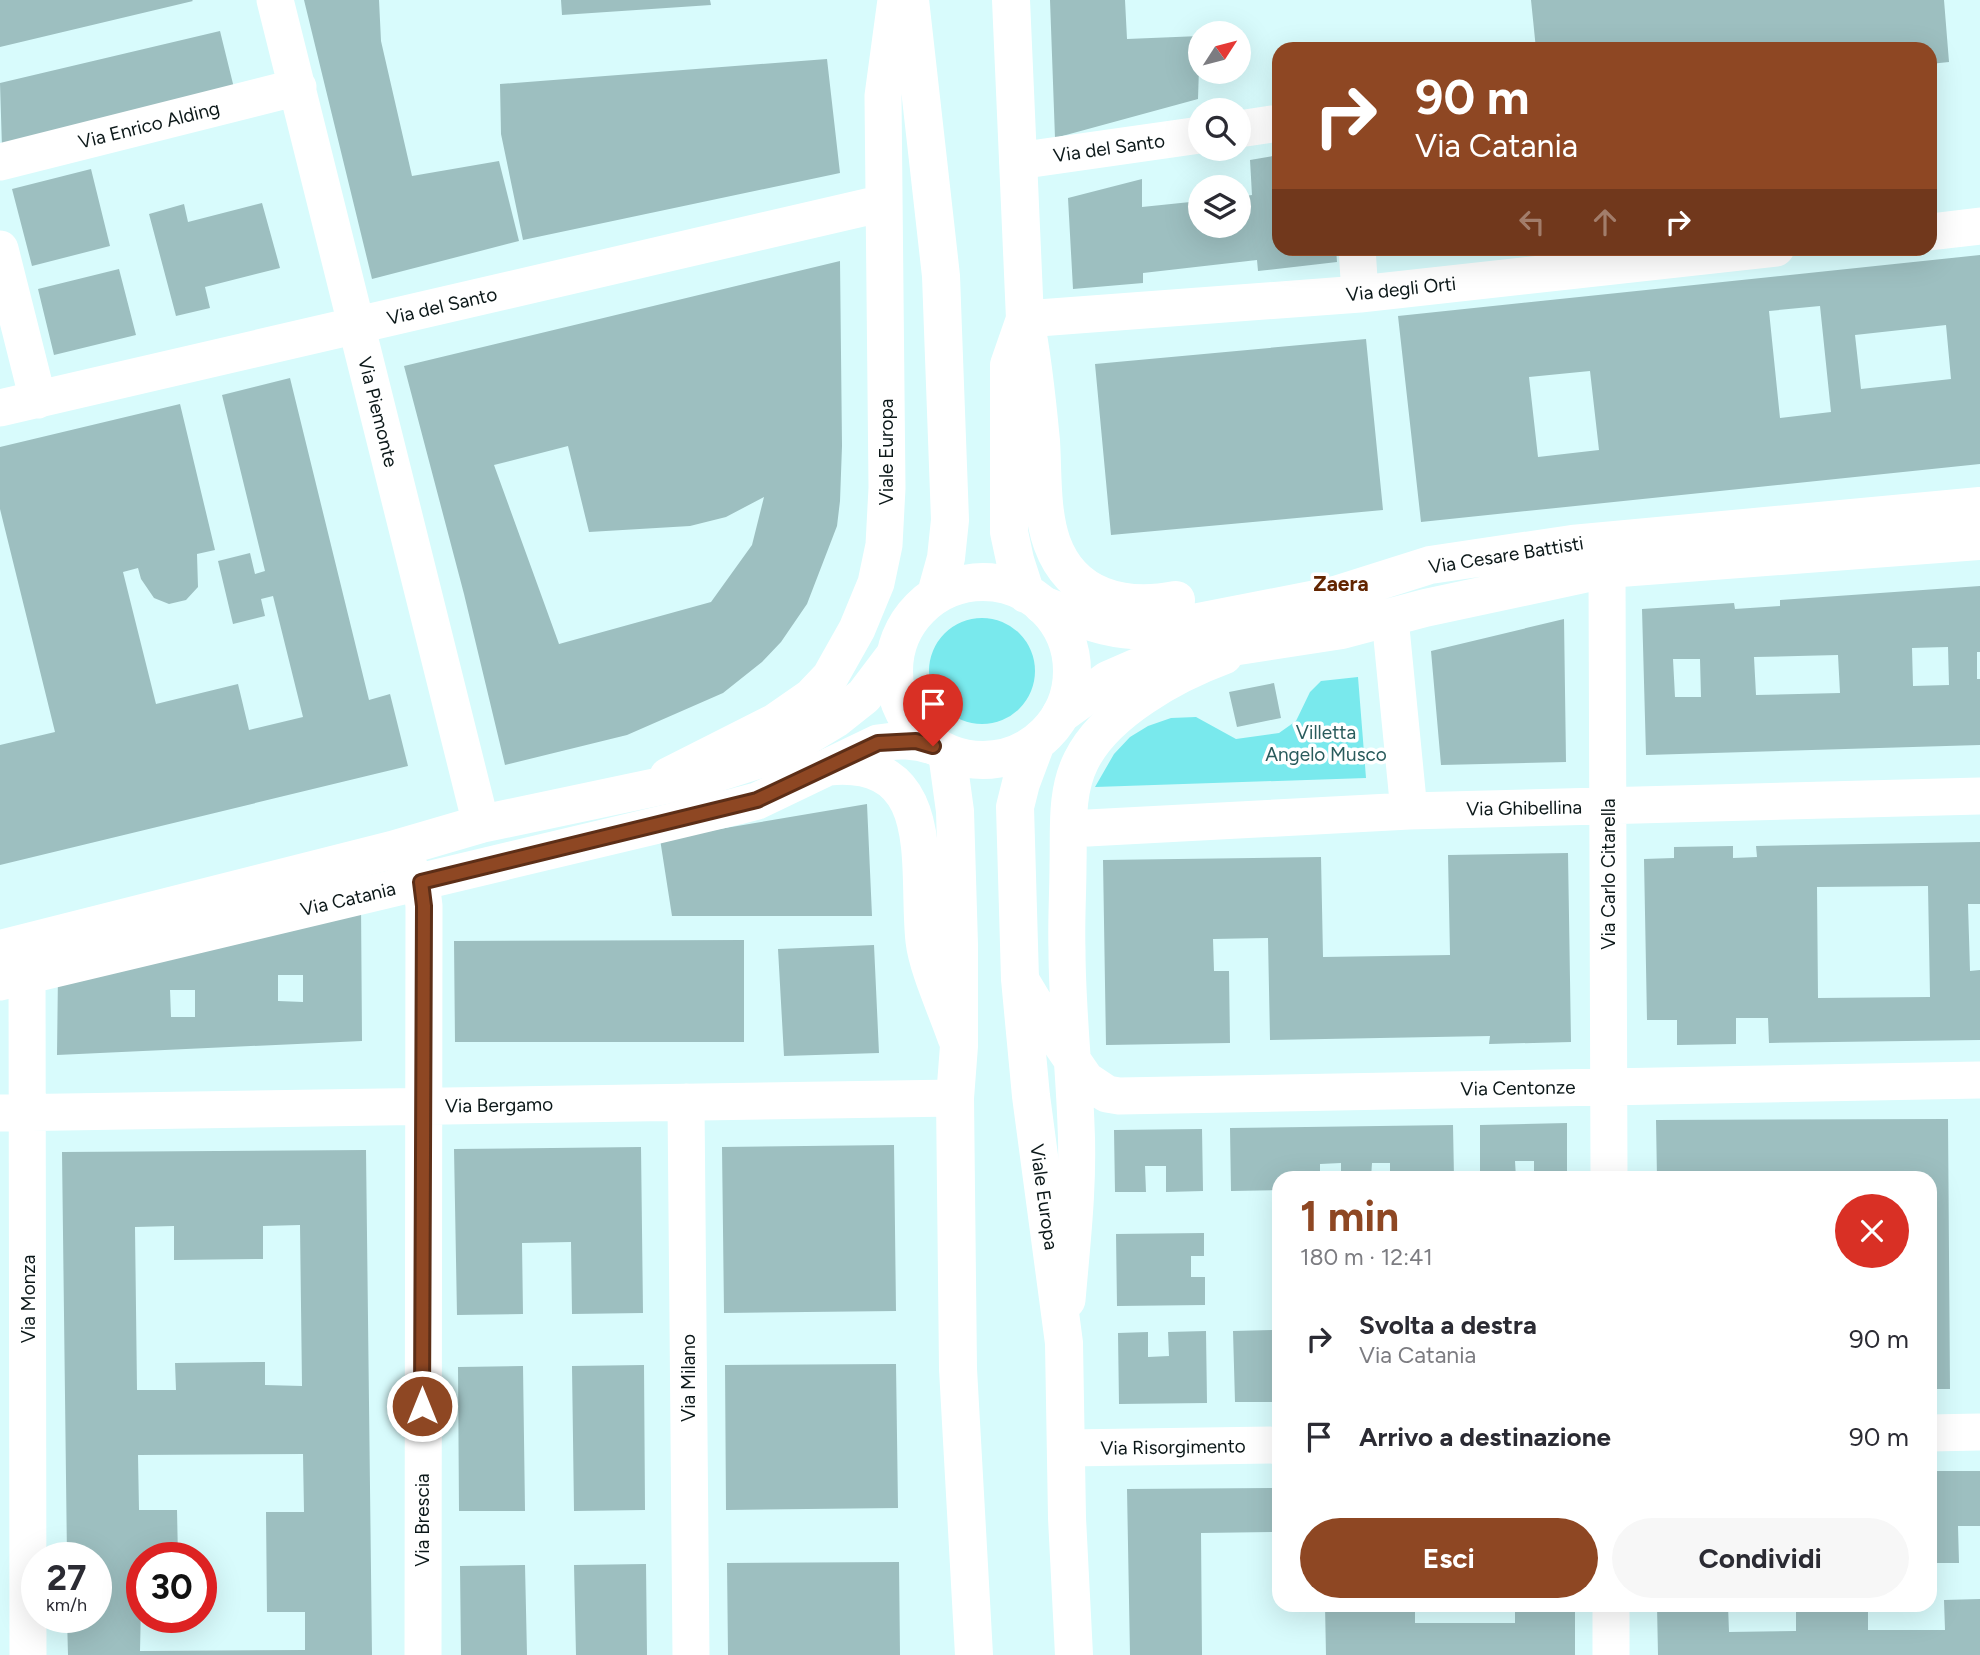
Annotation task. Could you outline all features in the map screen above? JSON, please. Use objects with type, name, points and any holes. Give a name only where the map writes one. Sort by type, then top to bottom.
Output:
[{"type":"main road","points":[[910,0],[941,276],[950,520],[946,558],[936,594]]},
{"type":"main road","points":[[1012,0],[1025,318],[1035,367],[1049,529],[1056,551],[1070,572],[1083,586],[1102,597],[1134,604],[1154,604],[1351,569],[1430,565]]},
{"type":"main road","points":[[1025,318],[1009,365],[1009,532],[1015,560],[1034,599],[1061,629],[1070,657],[1070,687],[1049,728],[1016,754],[993,760],[970,760],[940,750],[911,724],[897,696],[893,676],[895,655],[905,627],[924,603],[936,594],[954,587],[981,583],[1009,586],[1034,599]]},
{"type":"main road","name":"Via Cesare Battisti","points":[[1034,599],[1106,627],[1151,630],[1332,596],[1430,565],[1572,544],[1980,506]]},
{"type":"main road","name":"Via Cesare Battisti","points":[[1049,728],[1108,680],[1147,663],[1181,655],[1342,630],[1425,608],[1607,569],[1980,541]]},
{"type":"main road","name":"Via Catania","points":[[13,963],[481,824],[704,777],[779,754],[835,719],[864,696],[895,655]]},
{"type":"main road","name":"Viale Europa","points":[[1049,728],[1021,783],[1015,807],[1020,979],[1031,1096],[1064,1343],[1073,1655]]},
{"type":"main road","points":[[940,750],[955,810],[959,1046],[955,1098],[958,1369],[974,1655]]},
{"type":"street","name":"Via Piemonte","points":[[275,0],[481,824]]},
{"type":"street","name":"Viale Europa","points":[[646,788],[775,722],[811,697],[837,668],[876,583],[884,545],[887,500],[883,96],[896,0]]},
{"type":"street","name":"Via Enrico Alding","points":[[0,162],[298,87]]},
{"type":"street","points":[[1251,127],[1272,124]]},
{"type":"street","name":"Via del Santo","points":[[1018,161],[1188,137]]},
{"type":"street","name":"Via del Santo","points":[[0,408],[884,203]]},
{"type":"street","points":[[1937,231],[1980,226]]},
{"type":"street","points":[[0,249],[38,400]]},
{"type":"street","points":[[1358,256],[1360,294]]},
{"type":"street","name":"Via degli Orti","points":[[1025,318],[1360,294],[1704,256]]},
{"type":"street","name":"Via Carlo Citarella","points":[[1607,569],[1609,1171]]},
{"type":"street","points":[[1390,618],[1409,811]]},
{"type":"street","points":[[1064,1343],[1077,1164],[1067,951],[1070,790],[1082,758],[1104,730],[1146,695],[1196,666],[1254,645]]},
{"type":"street","name":"Via Catania","points":[[13,963],[421,882],[738,806],[757,800],[878,743],[916,741],[940,750]]},
{"type":"street","points":[[828,767],[852,765],[887,776],[907,798],[919,830],[924,944],[959,1046]]},
{"type":"street","name":"Via Ghibellina","points":[[1069,829],[1409,811],[1980,796]]},
{"type":"street","points":[[393,850],[421,882]]},
{"type":"street","name":"Via Brescia","points":[[421,882],[424,906],[423,1655]]},
{"type":"street","name":"Via Monza","points":[[13,963],[14,1112],[28,1655]]},
{"type":"street","name":"Via Centonze","points":[[1020,979],[1086,1080],[1107,1094],[1119,1096],[1980,1080]]},
{"type":"street","name":"Via Bergamo","points":[[14,1112],[955,1098]]},
{"type":"street","name":"Via Milano","points":[[686,1102],[691,1655]]},
{"type":"street","points":[[1937,1433],[1980,1432]]},
{"type":"street","name":"Via Risorgimento","points":[[1068,1448],[1272,1445]]},
{"type":"street","points":[[1611,1612],[1611,1655]]},
{"type":"green space","points":[[982,618],[1002,622],[1020,633],[1031,651],[1035,671],[1031,691],[1020,709],[1002,720],[982,724],[962,720],[944,709],[933,691],[929,671],[933,651],[944,633],[962,622]]},
{"type":"green space","name":"Villetta Angelo Musco","points":[[1358,677],[1366,778],[1095,787],[1114,754],[1130,737],[1148,726],[1171,718],[1196,717],[1236,739],[1279,733],[1296,721],[1310,692],[1321,681]]},
{"type":"building","points":[[0,0],[192,0],[193,1],[0,47]]},
{"type":"building","points":[[304,0],[379,0],[381,41],[412,176],[499,161],[519,241],[372,279]]},
{"type":"building","points":[[561,0],[710,0],[711,5],[562,15]]},
{"type":"building","points":[[1050,0],[1125,0],[1127,39],[1188,36],[1188,84],[1198,84],[1198,98],[1188,98],[1188,102],[1055,138]]},
{"type":"building","points":[[1531,0],[1944,0],[1949,62],[1937,63],[1937,42],[1535,42]]},
{"type":"building","points":[[220,31],[235,92],[2,148],[0,83]]},
{"type":"building","points":[[827,59],[840,173],[523,240],[501,134],[500,84]]},
{"type":"building","points":[[1272,156],[1272,256],[1337,256],[1337,262],[1258,271],[1257,260],[1143,273],[1143,283],[1073,289],[1068,198],[1142,179],[1142,207],[1188,202],[1188,238],[1251,238],[1251,160]]},
{"type":"building","points":[[91,169],[110,246],[32,266],[12,189]]},
{"type":"building","points":[[262,203],[280,268],[205,287],[210,308],[176,316],[149,214],[184,204],[188,222]]},
{"type":"building","points":[[1980,255],[1980,464],[1421,522],[1398,316]],"holes":[[[1820,306],[1831,412],[1780,418],[1769,311]],[[1946,325],[1951,379],[1861,389],[1855,335]],[[1590,371],[1599,450],[1538,457],[1529,377]]]},
{"type":"building","points":[[840,261],[840,501],[837,526],[807,604],[781,642],[762,662],[723,693],[627,735],[505,765],[464,594],[404,366]],"holes":[[[568,446],[589,532],[690,526],[726,517],[764,497],[752,545],[711,602],[559,644],[494,465]]]},
{"type":"building","points":[[119,269],[136,335],[54,355],[38,289]]},
{"type":"building","points":[[1366,339],[1383,510],[1111,535],[1095,364]]},
{"type":"building","points":[[290,378],[369,700],[390,694],[408,766],[0,865],[0,745],[55,732],[0,509],[0,447],[180,404],[215,550],[197,554],[198,587],[186,600],[169,604],[154,598],[141,579],[138,568],[123,572],[156,704],[238,684],[249,730],[303,717],[273,596],[261,599],[265,616],[233,624],[218,561],[250,553],[255,574],[265,571],[222,395]]},
{"type":"building","points":[[1980,586],[1980,652],[1977,652],[1977,679],[1980,679],[1980,745],[1646,755],[1642,609],[1734,603],[1735,609],[1780,606],[1780,600]],"holes":[[[1948,647],[1949,685],[1913,686],[1912,648]],[[1838,655],[1840,693],[1756,695],[1754,657]],[[1673,659],[1700,659],[1701,697],[1675,697]]]},
{"type":"building","points":[[1564,619],[1566,762],[1441,765],[1431,651]]},
{"type":"building","points":[[1274,683],[1281,718],[1237,727],[1229,692]]},
{"type":"building","points":[[867,804],[872,916],[672,916],[660,839]]},
{"type":"building","points":[[1980,842],[1980,904],[1968,904],[1970,971],[1980,970],[1980,1040],[1769,1043],[1768,1018],[1736,1018],[1736,1044],[1677,1045],[1677,1020],[1647,1020],[1644,859],[1674,858],[1674,847],[1733,846],[1733,858],[1757,857],[1756,846]],"holes":[[[1928,886],[1930,997],[1818,998],[1817,887]]]},
{"type":"building","points":[[1568,853],[1571,1042],[1489,1044],[1490,1036],[1270,1040],[1268,938],[1213,939],[1214,971],[1229,971],[1230,1043],[1106,1045],[1103,860],[1321,857],[1323,957],[1450,955],[1448,855]]},
{"type":"building","points":[[361,904],[362,1041],[57,1055],[58,973]],"holes":[[[278,975],[303,975],[303,1002],[278,1001]],[[170,990],[195,990],[195,1017],[171,1017]]]},
{"type":"building","points":[[744,940],[744,1042],[455,1042],[454,941]]},
{"type":"building","points":[[874,945],[879,1053],[784,1056],[778,949]]},
{"type":"building","points":[[1948,1119],[1950,1389],[1937,1389],[1937,1171],[1657,1171],[1656,1120]]},
{"type":"building","points":[[1567,1123],[1567,1171],[1534,1171],[1534,1161],[1515,1161],[1516,1171],[1480,1171],[1480,1125]]},
{"type":"building","points":[[1453,1125],[1454,1171],[1390,1171],[1390,1163],[1372,1163],[1371,1171],[1341,1171],[1341,1163],[1320,1164],[1320,1171],[1272,1171],[1272,1190],[1231,1191],[1230,1128]]},
{"type":"building","points":[[1202,1129],[1203,1191],[1166,1192],[1166,1166],[1145,1166],[1146,1192],[1115,1192],[1114,1130]]},
{"type":"building","points":[[894,1145],[896,1311],[724,1313],[722,1147]]},
{"type":"building","points":[[641,1147],[643,1313],[572,1314],[571,1242],[522,1243],[523,1314],[457,1315],[454,1149]]},
{"type":"building","points":[[366,1150],[372,1655],[68,1655],[67,1633],[112,1633],[112,1542],[67,1542],[62,1152]],"holes":[[[300,1225],[302,1386],[265,1385],[265,1362],[175,1363],[176,1390],[137,1390],[135,1227],[174,1226],[174,1260],[263,1259],[263,1226]]]},
{"type":"building","points":[[1204,1233],[1204,1256],[1191,1256],[1191,1277],[1205,1277],[1205,1305],[1117,1306],[1116,1234]]},
{"type":"building","points":[[1272,1330],[1272,1402],[1235,1402],[1233,1331]]},
{"type":"building","points":[[1206,1331],[1207,1403],[1119,1404],[1118,1333],[1148,1332],[1148,1357],[1169,1356],[1168,1332]]},
{"type":"building","points":[[896,1364],[898,1508],[726,1510],[725,1365]]},
{"type":"building","points":[[644,1365],[645,1510],[574,1511],[572,1366]]},
{"type":"building","points":[[523,1366],[525,1511],[459,1511],[458,1367]]},
{"type":"building","points":[[1937,1471],[1980,1471],[1980,1526],[1958,1526],[1959,1563],[1937,1563]]},
{"type":"building","points":[[1272,1488],[1272,1532],[1201,1533],[1202,1655],[1130,1655],[1127,1489]]},
{"type":"building","points":[[899,1562],[900,1655],[728,1655],[727,1563]]},
{"type":"building","points":[[646,1564],[647,1655],[576,1655],[574,1565]]},
{"type":"building","points":[[525,1565],[527,1655],[461,1655],[460,1566]]},
{"type":"building","points":[[1980,1599],[1980,1655],[1658,1655],[1657,1612],[1728,1612],[1729,1632],[1796,1631],[1796,1612],[1868,1612],[1868,1630],[1945,1630],[1944,1600]]},
{"type":"building","points":[[1325,1612],[1415,1612],[1415,1623],[1515,1623],[1515,1612],[1575,1612],[1575,1655],[1326,1655]]},
{"type":"district","name":"Zaera","points":[[1341,583]]},
{"type":"route","points":[[422,1406],[424,906],[421,882],[738,806],[757,800],[878,743],[916,741],[933,746]]}]
